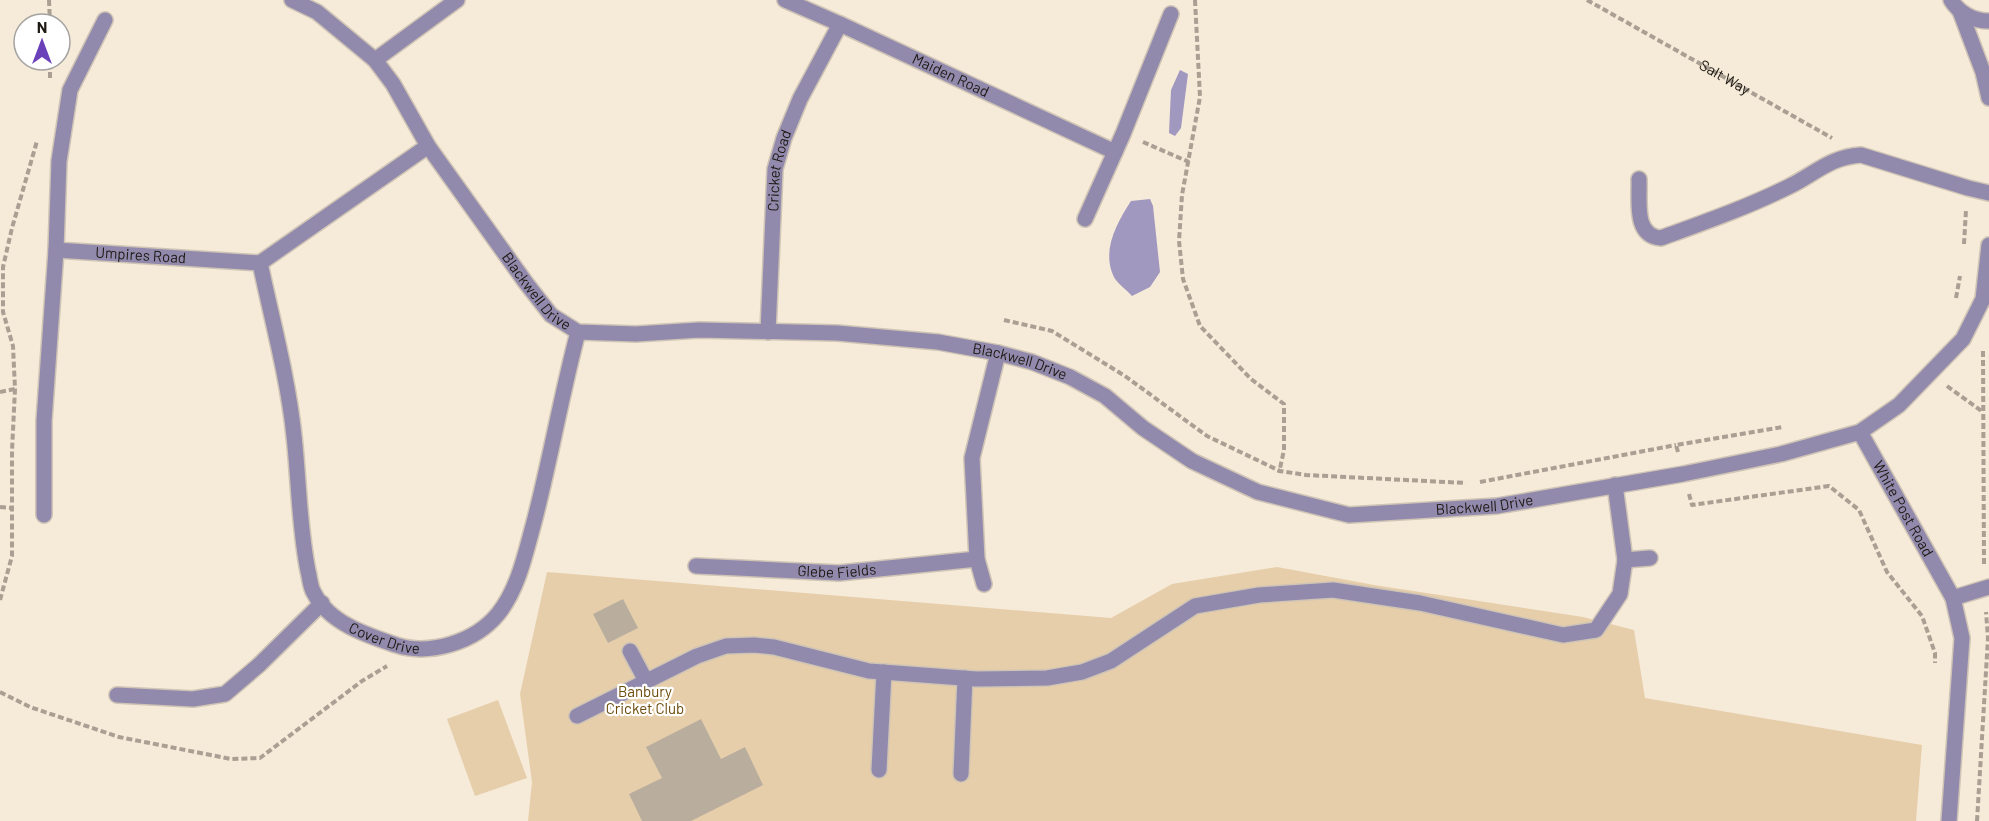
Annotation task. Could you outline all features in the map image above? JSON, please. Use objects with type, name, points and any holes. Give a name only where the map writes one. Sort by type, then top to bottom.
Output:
[{"type":"street","name":"Blackwell Drive","points":[[292,0],[317,12],[375,60],[393,84],[428,146],[526,283],[551,315],[578,332],[636,334],[699,330],[837,333],[938,342],[998,353],[1032,362],[1070,377],[1105,396],[1143,428],[1192,460],[1258,492],[1349,515],[1497,506],[1683,474],[1781,453],[1860,432]]},
{"type":"street","points":[[375,60],[457,0]]},
{"type":"street","name":"Maiden Road","points":[[785,0],[1115,152]]},
{"type":"street","points":[[1952,4],[1971,18],[1989,21]]},
{"type":"street","points":[[1952,4],[1983,72],[1989,98]]},
{"type":"street","points":[[1085,219],[1123,134],[1171,14]]},
{"type":"street","points":[[44,515],[44,421],[57,250],[59,161],[70,90],[105,20]]},
{"type":"street","name":"Cricket Road","points":[[768,332],[775,169],[784,138],[800,99],[840,24]]},
{"type":"street","points":[[260,263],[428,146]]},
{"type":"street","points":[[1639,179],[1641,225],[1653,237],[1661,238],[1719,217],[1790,186],[1845,156],[1861,155],[1989,193]]},
{"type":"street","points":[[1860,432],[1899,405],[1963,339],[1983,299],[1989,245]]},
{"type":"street","name":"Umpires Road","points":[[57,250],[260,263]]},
{"type":"street","name":"Cover Drive","points":[[260,263],[294,435],[303,547],[313,592],[334,616],[366,635],[406,648],[428,649],[452,645],[479,630],[498,614],[514,588],[543,490],[564,385],[578,332]]},
{"type":"street","points":[[984,584],[976,559],[972,458],[998,353]]},
{"type":"street","name":"White Post Road","points":[[1860,432],[1953,598],[1962,638],[1949,821]]},
{"type":"street","points":[[577,716],[697,656],[726,646],[774,647],[869,671],[965,678],[1047,678],[1083,672],[1110,661],[1195,606],[1259,595],[1333,590],[1420,603],[1563,635],[1596,630],[1620,594],[1625,560],[1615,486]]},
{"type":"street","points":[[1625,560],[1650,558]]},
{"type":"street","name":"Glebe Fields","points":[[696,566],[839,573],[976,559]]},
{"type":"street","points":[[1953,598],[1986,587]]},
{"type":"street","points":[[117,695],[193,699],[225,694],[259,665],[322,603]]},
{"type":"street","points":[[630,651],[646,681]]},
{"type":"street","points":[[879,770],[884,672]]},
{"type":"street","points":[[961,774],[965,678]]},
{"type":"path","points":[[1195,0],[1200,97],[1182,195],[1179,241],[1183,279],[1200,326],[1251,379],[1284,404],[1284,450],[1275,496]]},
{"type":"path","name":"Salt Way","points":[[1587,0],[1861,155]]},
{"type":"path","points":[[50,72],[50,83]]},
{"type":"path","points":[[1123,134],[1189,162]]},
{"type":"path","points":[[0,600],[12,556],[15,389],[13,346],[3,312],[3,267],[37,139]]},
{"type":"path","points":[[1963,253],[1968,188]]},
{"type":"path","points":[[1954,307],[1960,275]]},
{"type":"path","points":[[1004,320],[1052,331],[1125,376],[1207,436],[1280,471],[1306,476],[1474,483],[1786,427]]},
{"type":"path","points":[[1977,821],[1988,638],[1983,344]]},
{"type":"path","points":[[0,392],[15,389]]},
{"type":"path","points":[[1676,445],[1692,506],[1828,486],[1859,510],[1887,572],[1922,616],[1935,653],[1935,664]]},
{"type":"path","points":[[0,507],[12,508]]},
{"type":"green space","name":"Banbury Cricket Club","points":[[1277,567],[1374,585],[1583,617],[1634,630],[1645,698],[1922,745],[1916,821],[528,821],[532,782],[520,694],[547,572],[1111,618],[1172,584]]},
{"type":"green space","points":[[498,700],[527,778],[475,796],[447,719]]},
{"type":"shaded area","points":[[1180,70],[1188,74],[1181,128],[1175,136],[1169,133],[1171,90]]},
{"type":"shaded area","points":[[1150,199],[1153,206],[1160,272],[1150,287],[1132,296],[1114,278],[1110,265],[1110,246],[1116,227],[1131,201]]},
{"type":"building","points":[[623,599],[638,628],[608,643],[593,614]]},
{"type":"building","points":[[701,719],[721,759],[745,747],[763,785],[691,821],[642,821],[629,794],[662,778],[646,747]]}]
